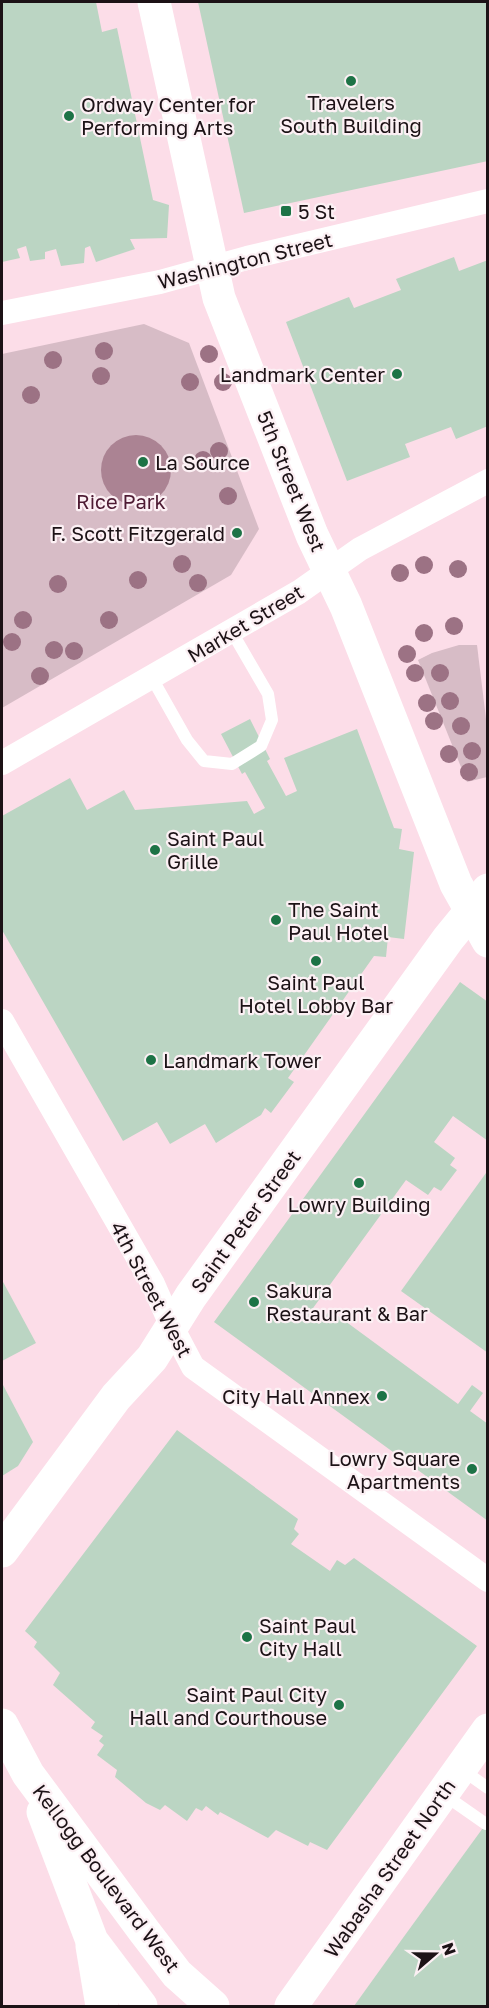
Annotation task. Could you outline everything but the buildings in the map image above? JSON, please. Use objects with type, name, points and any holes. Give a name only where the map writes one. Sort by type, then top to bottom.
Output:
[{"type":"main road","name":"5th Street West","points":[[154,2],[219,298],[312,535],[346,606],[456,884],[479,901],[488,941]]},
{"type":"main road","name":"Saint Peter Street","points":[[2,1551],[116,1397],[152,1358],[205,1276],[448,939],[479,901]]},
{"type":"main road","name":"Kellogg Boulevard West","points":[[2,1725],[28,1774],[92,1941],[141,2007]]},
{"type":"main road","name":"Wabasha Street North","points":[[291,2007],[488,1730]]},
{"type":"main road","name":"Kellogg Boulevard West","points":[[28,1774],[177,1974],[213,2007]]},
{"type":"main road","points":[[92,1941],[102,2007]]},
{"type":"street","name":"Washington Street","points":[[2,313],[160,282],[247,258],[488,201]]},
{"type":"street","name":"Market Street","points":[[2,763],[299,592],[360,549],[488,481]]},
{"type":"street","name":"4th Street West","points":[[2,1021],[153,1284],[171,1327],[192,1367],[488,1580]]},
{"type":"lane","points":[[152,678],[187,740],[204,761],[232,764],[261,746],[272,720],[268,694],[232,632]]},
{"type":"lane","points":[[451,1781],[488,1788]]},
{"type":"lane","points":[[451,1781],[486,1824]]},
{"type":"green space","name":"Rice Park","points":[[144,324],[189,343],[259,529],[231,575],[2,708],[2,354]]},
{"type":"green space","points":[[459,645],[477,645],[487,727],[487,777],[467,782],[418,660]]},
{"type":"shaded area","points":[[136,435],[149,438],[161,445],[168,457],[171,470],[168,483],[161,495],[149,502],[136,505],[123,502],[111,495],[104,483],[101,470],[104,457],[111,445],[123,438]]},
{"type":"place","name":"Travelers South Building","points":[[351,81]]},
{"type":"place","name":"Ordway Center for Performing Arts","points":[[69,116]]},
{"type":"place","name":"5 St","points":[[286,211]]},
{"type":"place","name":"Landmark Center","points":[[397,374]]},
{"type":"place","name":"La Source","points":[[143,462]]},
{"type":"place","name":"F. Scott Fitzgerald","points":[[237,533]]},
{"type":"place","name":"Saint Paul Grille","points":[[155,850]]},
{"type":"place","name":"The Saint Paul Hotel","points":[[276,920]]},
{"type":"place","name":"Saint Paul Hotel Lobby Bar","points":[[316,961]]},
{"type":"place","name":"Landmark Tower","points":[[151,1060]]},
{"type":"place","name":"Lowry Building","points":[[359,1183]]},
{"type":"place","name":"Sakura Restaurant & Bar","points":[[254,1302]]},
{"type":"place","name":"City Hall Annex","points":[[382,1396]]},
{"type":"place","name":"Lowry Square Apartments","points":[[472,1469]]},
{"type":"place","name":"Saint Paul City Hall","points":[[247,1637]]},
{"type":"place","name":"Saint Paul City Hall and Courthouse","points":[[339,1705]]}]
